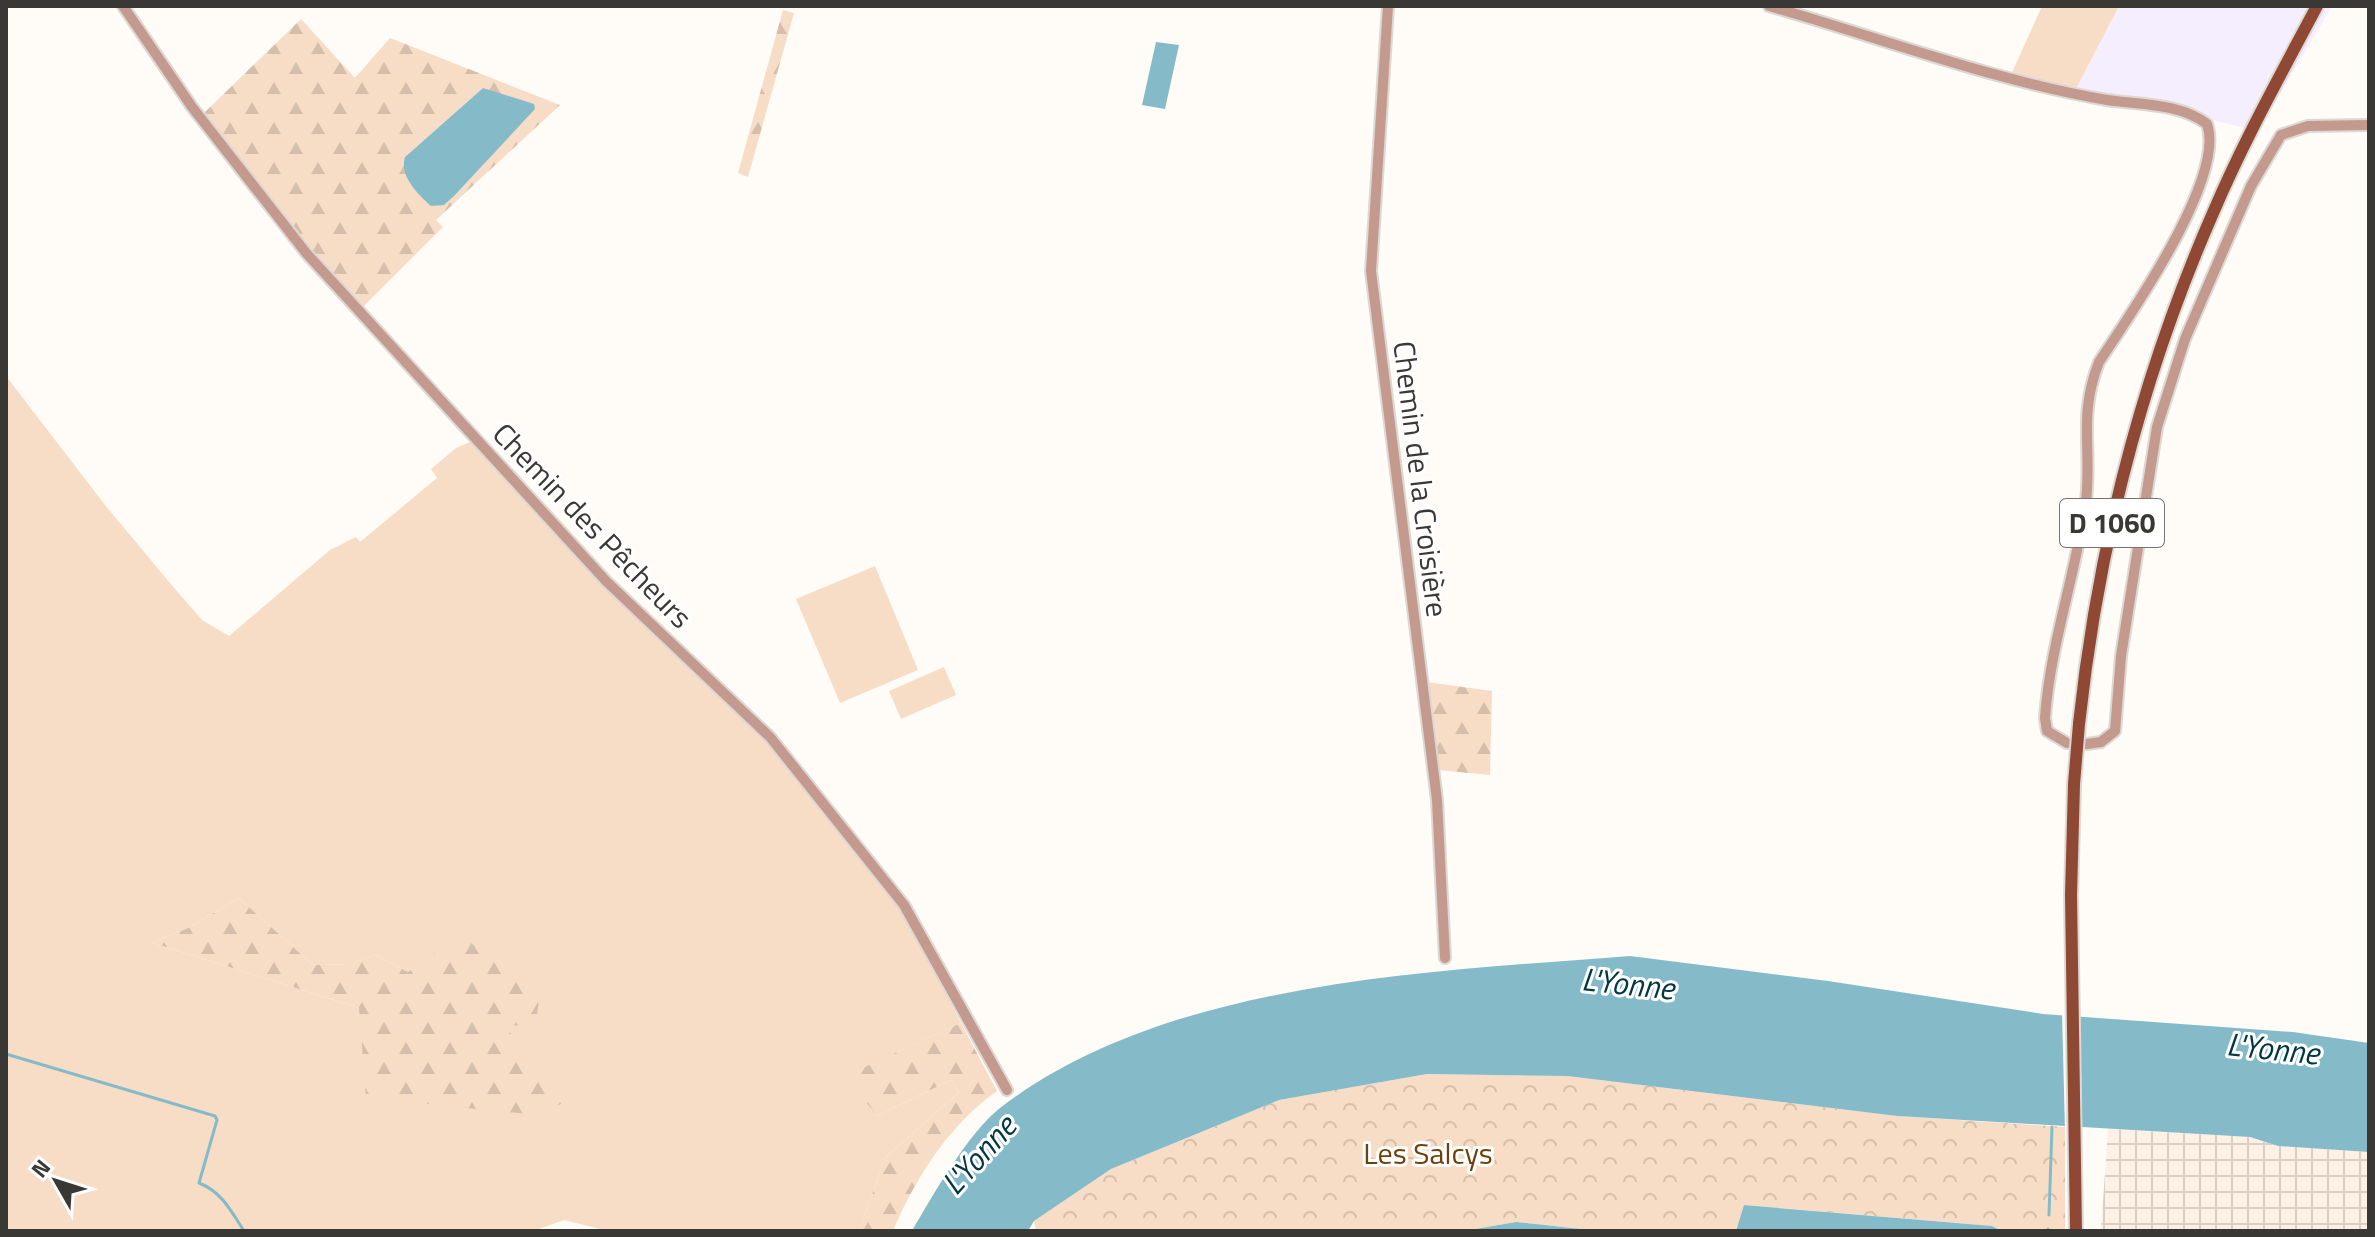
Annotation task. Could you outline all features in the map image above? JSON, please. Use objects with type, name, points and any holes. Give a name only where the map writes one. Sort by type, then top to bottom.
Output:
[{"type":"main road","name":"D 1060","points":[[2076,1231],[2072,988],[2074,784],[2095,599],[2127,459],[2163,340],[2213,211],[2317,6]]},
{"type":"street","name":"Chemin des Pêcheurs","points":[[123,6],[192,107],[307,254],[606,581],[753,718],[777,746],[904,905],[1007,1090]]},
{"type":"street","name":"Chemin de la Croisière","points":[[1388,6],[1371,271],[1437,800],[1445,958]]},
{"type":"street","points":[[1769,6],[2002,78],[2107,100],[2180,110],[2207,124],[2211,150],[2201,184],[2169,248],[2099,362],[2086,406],[2086,500],[2045,718],[2047,731],[2067,743]]},
{"type":"street","points":[[2087,744],[2101,742],[2115,731],[2121,656],[2157,427],[2185,339],[2251,186],[2274,144],[2288,131],[2308,126],[2369,125]]},
{"type":"shaded area","points":[[2119,6],[2332,6],[2258,131],[2077,87]]},
{"type":"shaded area","points":[[2108,1129],[2250,1137],[2278,1146],[2369,1152],[2369,1231],[2101,1231]]},
{"type":"green space","points":[[2042,6],[2119,6],[2077,87],[2010,77]]},
{"type":"green space","points":[[783,10],[794,13],[748,177],[738,173]]},
{"type":"green space","points":[[301,19],[355,78],[390,38],[560,105],[436,220],[443,227],[362,308],[308,249],[203,114]],"holes":[[[483,88],[485,163],[455,195],[405,157]]]},
{"type":"green space","points":[[6,376],[105,505],[175,589],[202,620],[229,636],[330,550],[356,537],[360,542],[437,478],[431,469],[456,448],[470,442],[751,720],[900,906],[961,1023],[846,1076],[877,1116],[951,1080],[959,1092],[885,1158],[859,1231],[608,1231],[564,1220],[533,1231],[6,1231]],"holes":[[[239,898],[313,965],[351,964],[376,955],[408,972],[359,1008],[153,943],[188,928]]]},
{"type":"green space","points":[[875,566],[918,670],[840,703],[796,599]]},
{"type":"green space","points":[[944,667],[956,695],[901,719],[889,691]]},
{"type":"green space","points":[[1427,682],[1492,691],[1490,775],[1438,770]]},
{"type":"green space","points":[[239,898],[313,965],[350,964],[376,955],[408,972],[460,935],[540,993],[536,1023],[505,1027],[570,1100],[537,1115],[366,1098],[359,1008],[153,943],[188,928]]},
{"type":"green space","points":[[961,1023],[997,1091],[949,1136],[923,1172],[893,1231],[859,1231],[885,1158],[959,1092],[951,1080],[877,1116],[845,1076]]},
{"type":"green space","name":"Les Salcys","points":[[1427,1074],[1567,1076],[1897,1116],[2065,1127],[2065,1231],[2002,1231],[1992,1226],[1745,1205],[1736,1231],[1599,1231],[1516,1222],[1464,1231],[1036,1231],[1034,1221],[1111,1169],[1279,1100]]},
{"type":"water","points":[[1156,42],[1179,45],[1165,109],[1142,105]]},
{"type":"water","points":[[483,88],[534,104],[535,109],[455,195],[444,205],[431,206],[407,178],[405,157]]},
{"type":"water","name":"L'Yonne","points":[[1630,956],[1828,981],[2043,1014],[2293,1032],[2369,1043],[2369,1152],[2278,1146],[2250,1137],[1897,1116],[1567,1076],[1427,1074],[1279,1100],[1111,1169],[1034,1221],[1028,1231],[912,1231],[964,1148],[1000,1108],[1066,1065],[1140,1032],[1219,1008],[1302,990],[1470,968]]},
{"type":"water","points":[[1744,1205],[1992,1226],[2002,1231],[1736,1231]]},
{"type":"water","points":[[1516,1222],[1599,1231],[1464,1231]]},
{"type":"pier","points":[[2062,1011],[2080,1013],[2082,1132],[2065,1131]]},
{"type":"waterway","points":[[6,1054],[215,1116],[217,1120],[199,1183],[220,1197],[244,1231]]},
{"type":"waterway","points":[[2049,1215],[2052,1127]]}]
